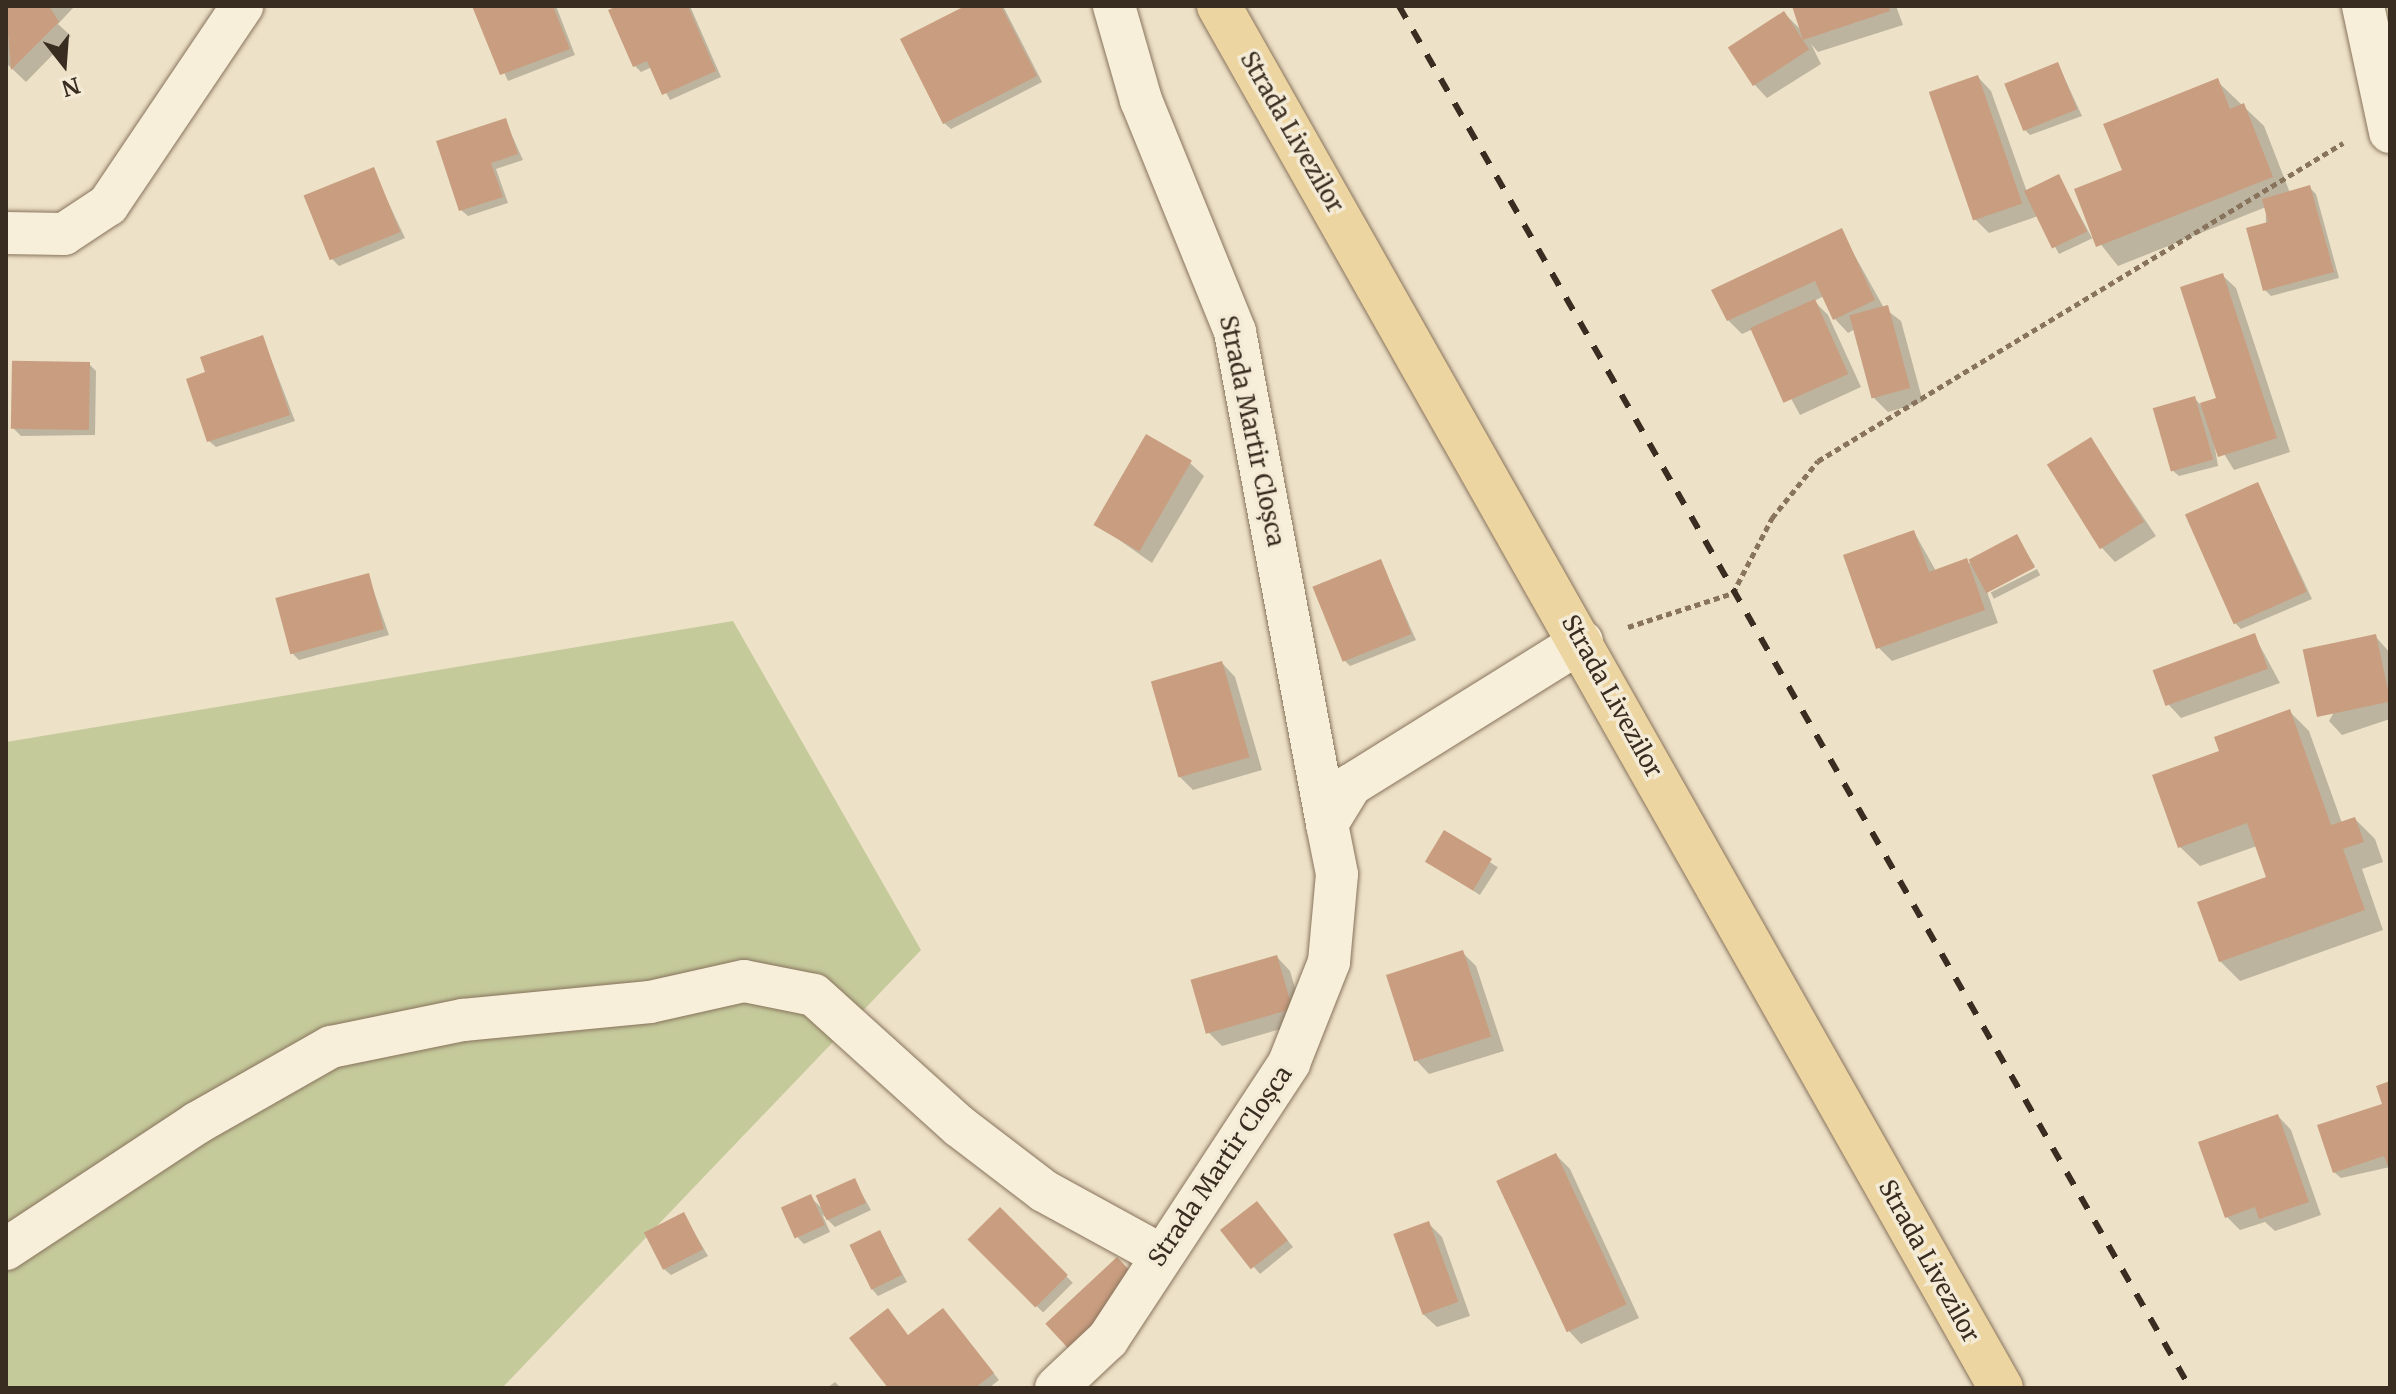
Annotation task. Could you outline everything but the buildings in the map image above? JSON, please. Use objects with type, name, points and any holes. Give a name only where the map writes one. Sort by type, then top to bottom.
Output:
[{"type":"main road","name":"Strada Livezilor","points":[[1219,6],[1582,641],[2001,1388]]},
{"type":"street","points":[[6,233],[64,234],[108,205],[242,6]]},
{"type":"street","name":"Strada Martir Cloșca","points":[[1056,1388],[1108,1339],[1159,1254],[1266,1105],[1314,1012],[1337,913],[1327,824],[1235,332],[1141,100],[1114,6]]},
{"type":"street","points":[[2363,6],[2389,124]]},
{"type":"street","points":[[1327,824],[1351,785],[1381,762],[1582,641]]},
{"type":"street","points":[[6,1249],[197,1123],[331,1047],[463,1020],[650,1002],[744,981],[814,995],[959,1126],[1044,1191],[1159,1254]]},
{"type":"path","points":[[1582,641],[1733,593],[1772,518],[1818,461],[2389,124]]},
{"type":"green space","points":[[733,621],[921,950],[502,1388],[6,1388],[6,742]]},
{"type":"railway","points":[[1399,6],[2190,1388]]}]
